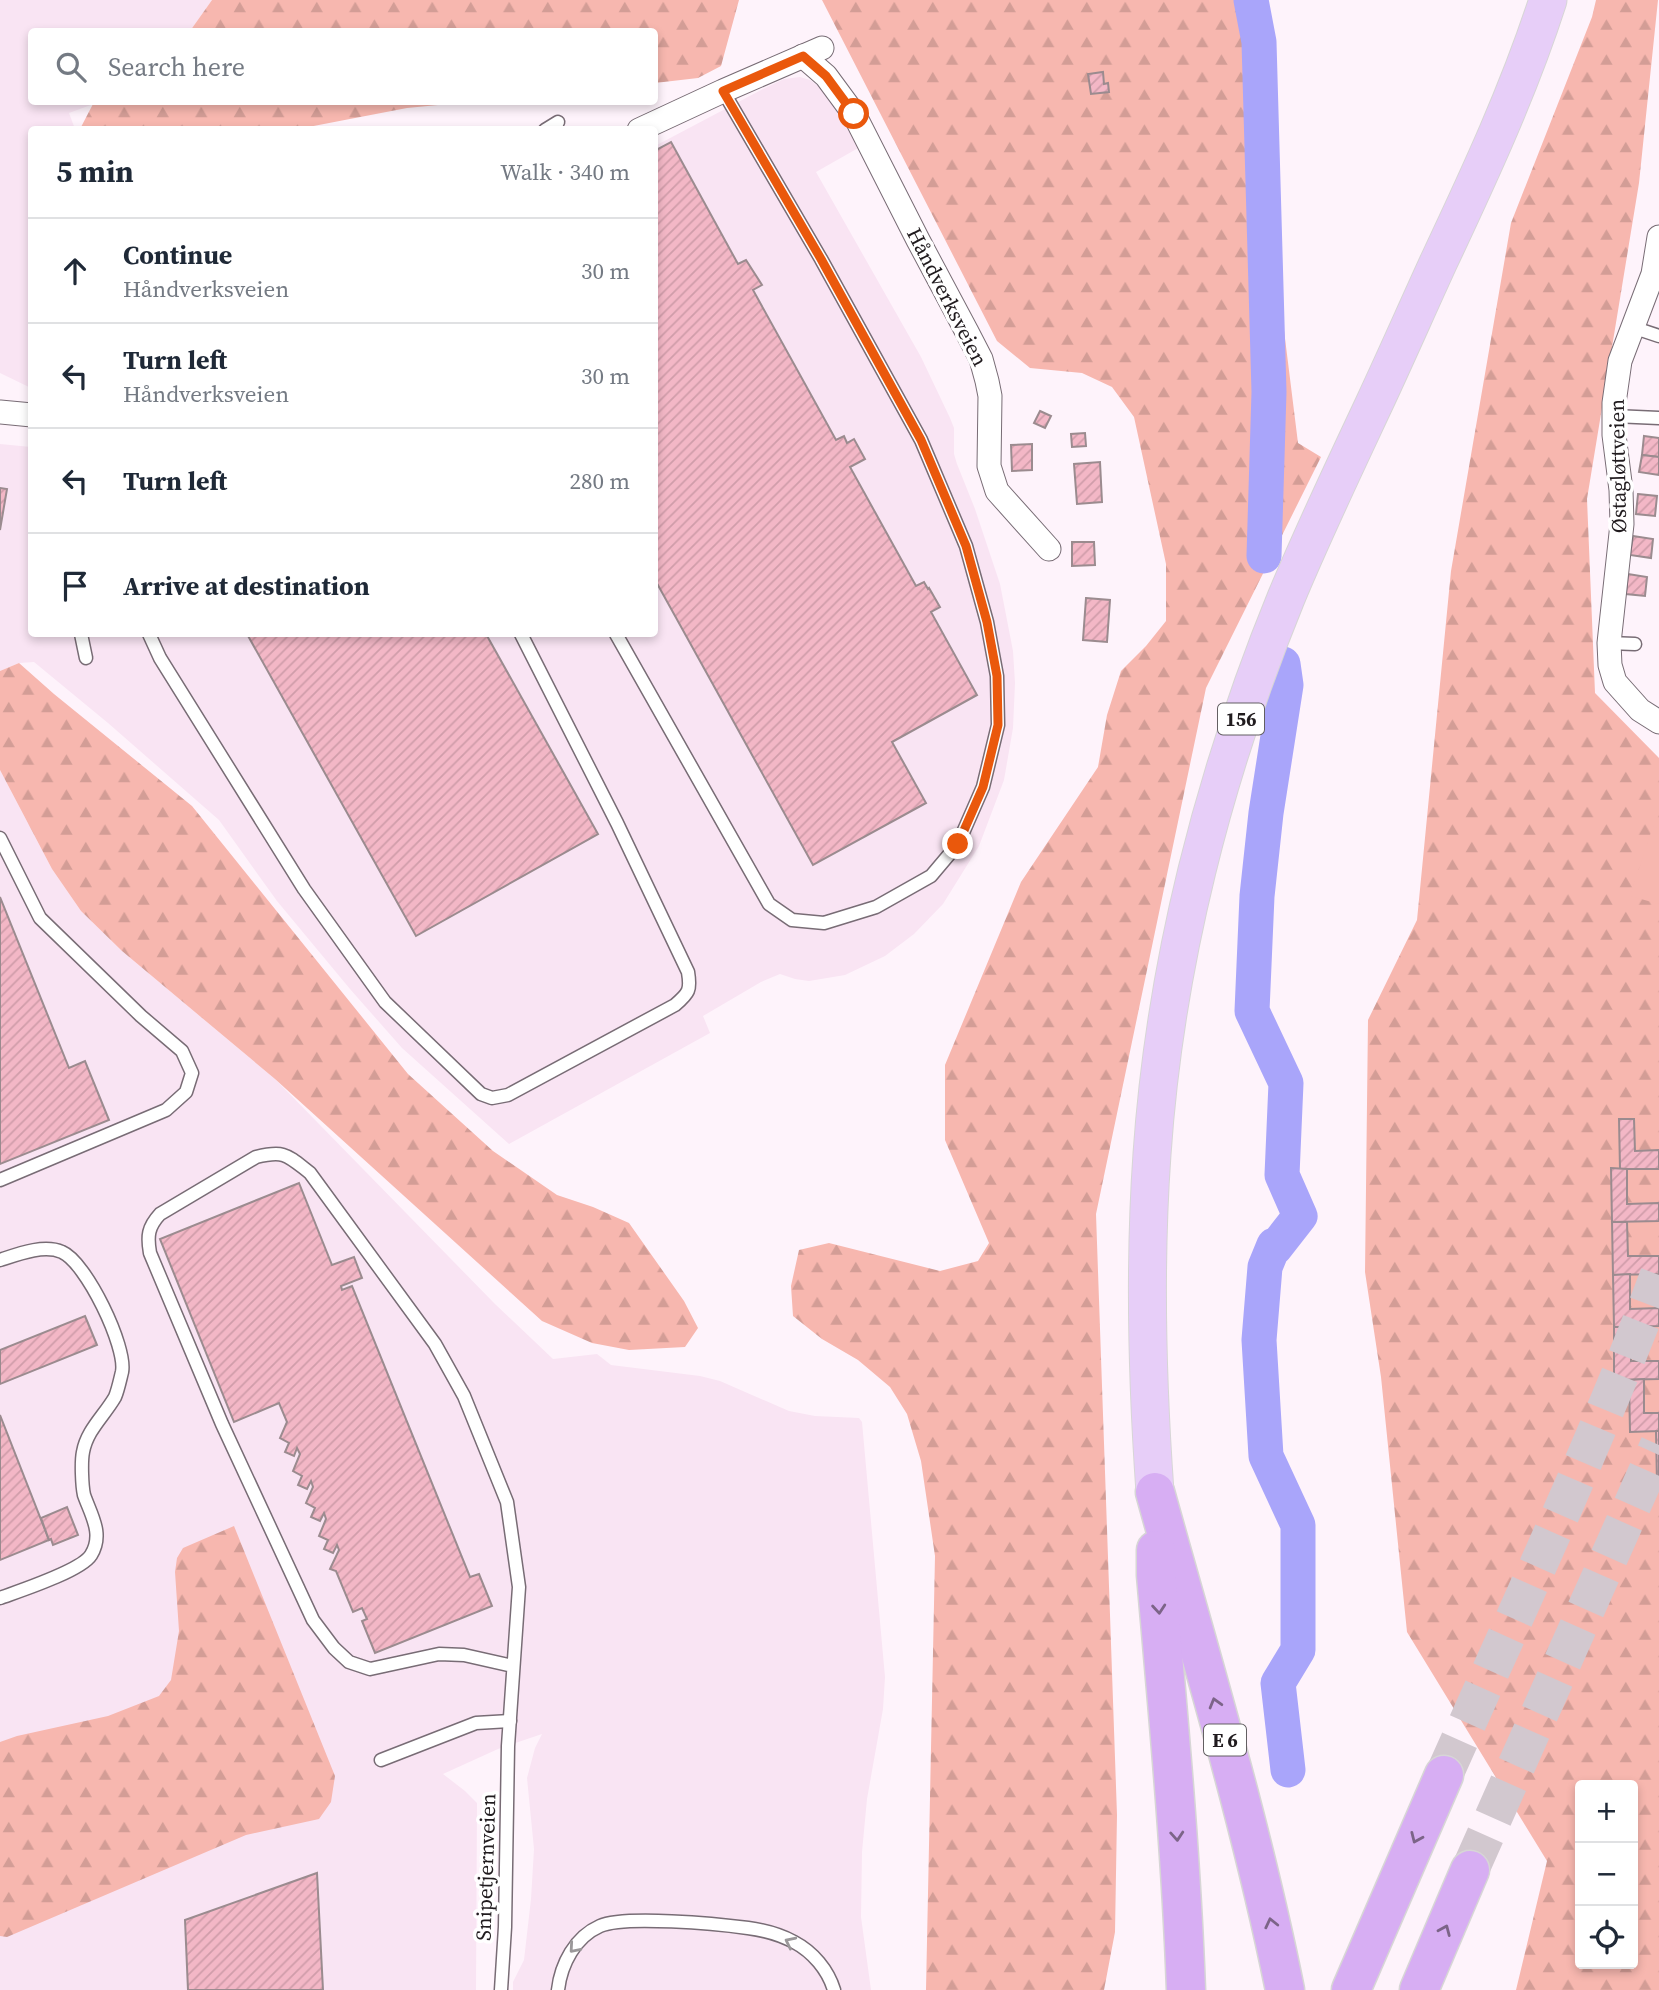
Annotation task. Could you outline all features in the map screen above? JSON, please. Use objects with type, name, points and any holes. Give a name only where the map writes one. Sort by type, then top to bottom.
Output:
[{"type":"highway","points":[[1156,1492],[1156,1575],[1171,1740],[1186,1990]]},
{"type":"highway","name":"E 6","points":[[1156,1492],[1236,1780],[1285,1990]]},
{"type":"highway","points":[[1351,1990],[1444,1775]]},
{"type":"highway","points":[[1419,1990],[1470,1870]]},
{"type":"main road","name":"156","points":[[1156,1492],[1148,1366],[1148,1248],[1152,1149],[1177,964],[1205,843],[1237,730],[1286,599],[1486,160],[1536,38],[1548,0]]},
{"type":"street","name":"Håndverksveien","points":[[648,126],[812,52],[854,114],[981,359],[990,396],[989,466],[997,491],[1049,549]]},
{"type":"street","name":"Østagløttveien","points":[[1659,237],[1653,274],[1620,361],[1614,435],[1622,524],[1609,643],[1610,665],[1615,682],[1640,710],[1659,722]]},
{"type":"street","points":[[0,412],[28,415]]},
{"type":"lane","points":[[618,637],[769,904],[792,920],[824,923],[876,907],[931,876],[958,844],[983,787],[998,725],[997,676],[987,622],[966,546],[921,440],[821,259],[723,91]]},
{"type":"lane","points":[[552,126],[558,122]]},
{"type":"lane","points":[[1633,327],[1659,335]]},
{"type":"lane","points":[[1614,416],[1659,418]]},
{"type":"lane","points":[[82,637],[86,658]]},
{"type":"lane","points":[[150,637],[160,658],[304,889],[385,1002],[481,1094],[492,1098],[508,1096],[675,1005],[687,995],[690,985],[688,972],[617,823],[523,637]]},
{"type":"lane","points":[[1609,643],[1635,644]]},
{"type":"lane","points":[[0,838],[40,918],[141,1016],[182,1051],[192,1073],[186,1092],[166,1110],[0,1180]]},
{"type":"lane","name":"Snipetjernveien","points":[[501,1990],[505,1927],[508,1746],[519,1587],[507,1502],[464,1396],[435,1344],[310,1173],[290,1157],[274,1153],[256,1157],[160,1214],[150,1226],[150,1253],[222,1424],[313,1620],[334,1648],[349,1662],[370,1669],[439,1654],[464,1655],[513,1666]]},
{"type":"lane","points":[[0,1260],[43,1250],[60,1251],[74,1259],[90,1280],[115,1335],[123,1368],[116,1396],[92,1430],[83,1453],[83,1492],[96,1523],[97,1541],[90,1558],[66,1572],[0,1598]]},
{"type":"lane","points":[[381,1760],[476,1723],[510,1721]]},
{"type":"lane","points":[[558,1990],[567,1956],[598,1927],[615,1921],[658,1921],[750,1928],[795,1943],[818,1961],[830,1976],[834,1990]]},
{"type":"shaded area","points":[[0,0],[212,0],[192,28],[28,28],[28,105],[91,105],[69,113],[74,126],[28,126],[28,387],[0,373]]},
{"type":"shaded area","points":[[800,77],[810,80],[829,94],[860,147],[816,172],[921,357],[954,428],[954,454],[1000,584],[1013,651],[1013,728],[1004,780],[979,846],[943,904],[914,934],[885,956],[845,975],[809,981],[780,974],[761,982],[703,1016],[710,1033],[509,1144],[402,1048],[277,901],[219,820],[34,662],[19,663],[0,671],[0,444],[28,447],[28,637],[658,637],[658,144],[784,79]]},
{"type":"shaded area","points":[[0,770],[52,869],[81,911],[122,951],[275,1079],[495,1304],[553,1359],[597,1354],[611,1365],[720,1381],[789,1411],[815,1416],[859,1418],[862,1422],[885,1677],[883,1709],[867,1799],[862,1852],[861,1917],[871,1990],[513,1990],[513,1982],[524,1960],[531,1899],[534,1849],[527,1778],[535,1748],[542,1734],[498,1749],[443,1774],[477,1803],[476,1990],[0,1990]]},
{"type":"green space","points":[[212,0],[739,0],[721,66],[698,78],[658,83],[658,28],[192,28]]},
{"type":"green space","points":[[822,0],[1243,0],[1298,443],[1321,457],[1206,688],[1096,1214],[1117,1815],[1115,1932],[1104,1990],[926,1990],[935,1556],[921,1461],[907,1414],[890,1387],[858,1360],[822,1339],[793,1316],[791,1286],[799,1250],[829,1243],[940,1271],[978,1261],[989,1243],[945,1140],[945,1065],[1021,882],[1098,767],[1107,715],[1121,671],[1166,621],[1166,564],[1134,417],[1112,387],[1082,373],[1030,368],[997,341]]},
{"type":"green space","points":[[1596,0],[1658,0],[1639,183],[1587,499],[1595,693],[1659,758],[1659,1990],[1516,1990],[1547,1861],[1407,1632],[1381,1377],[1365,1272],[1368,1020],[1417,920],[1451,571],[1511,223],[1592,17]]},
{"type":"green space","points":[[92,105],[438,105],[407,108],[314,126],[82,126]]},
{"type":"green space","points":[[19,663],[192,806],[408,1074],[493,1151],[557,1195],[629,1223],[684,1301],[698,1328],[685,1347],[629,1350],[592,1343],[542,1321],[275,1079],[122,951],[81,911],[52,869],[0,770],[0,671]]},
{"type":"green space","points":[[1653,826],[1659,828],[1659,904],[1630,896]]},
{"type":"green space","points":[[234,1526],[335,1776],[331,1802],[319,1819],[246,1835],[7,1937],[0,1936],[0,1742],[108,1716],[159,1696],[171,1680],[179,1631],[175,1572],[177,1558],[183,1548]]},
{"type":"building","points":[[1103,72],[1104,84],[1108,83],[1109,92],[1091,94],[1088,74]]},
{"type":"building","points":[[671,142],[738,264],[746,260],[762,285],[753,290],[836,440],[844,436],[847,443],[854,439],[865,459],[850,467],[916,586],[924,582],[940,607],[931,612],[977,695],[892,742],[926,803],[813,865],[658,585],[658,149]]},
{"type":"building","points":[[1040,411],[1051,416],[1045,428],[1034,423]]},
{"type":"building","points":[[1085,433],[1086,446],[1072,447],[1071,434]]},
{"type":"building","points":[[1644,436],[1659,438],[1659,457],[1642,455]]},
{"type":"building","points":[[1032,444],[1032,470],[1012,471],[1011,445]]},
{"type":"building","points":[[1642,455],[1659,457],[1659,475],[1639,472]]},
{"type":"building","points":[[1100,462],[1102,502],[1077,504],[1074,464]]},
{"type":"building","points":[[0,488],[7,489],[0,530]]},
{"type":"building","points":[[1638,494],[1657,496],[1655,516],[1636,514]]},
{"type":"building","points":[[1633,536],[1653,539],[1651,558],[1630,555]]},
{"type":"building","points":[[1072,542],[1094,542],[1095,565],[1072,566]]},
{"type":"building","points":[[1628,574],[1647,577],[1645,596],[1626,594]]},
{"type":"building","points":[[1086,598],[1110,600],[1107,642],[1083,640]]},
{"type":"building","points":[[249,637],[488,637],[598,834],[416,936]]},
{"type":"building","points":[[0,897],[69,1068],[85,1061],[109,1120],[0,1164]]},
{"type":"building","points":[[1619,1119],[1634,1119],[1635,1151],[1659,1150],[1659,1169],[1620,1169]]},
{"type":"building","points":[[1611,1168],[1627,1169],[1627,1204],[1659,1203],[1659,1221],[1612,1222]]},
{"type":"building","points":[[299,1183],[332,1265],[354,1257],[362,1278],[341,1286],[342,1290],[352,1286],[470,1577],[479,1574],[492,1606],[375,1653],[362,1621],[367,1619],[362,1608],[353,1612],[336,1571],[330,1569],[339,1550],[337,1545],[333,1553],[324,1549],[328,1540],[319,1536],[326,1519],[324,1513],[320,1521],[311,1517],[315,1508],[306,1503],[313,1487],[311,1481],[307,1489],[298,1485],[302,1476],[293,1471],[300,1454],[297,1448],[294,1456],[285,1452],[289,1443],[280,1438],[287,1422],[279,1403],[234,1422],[160,1239]]},
{"type":"building","points":[[1612,1222],[1627,1222],[1628,1256],[1659,1256],[1659,1274],[1613,1275]]},
{"type":"building","points":[[1630,1274],[1630,1309],[1659,1308],[1659,1326],[1614,1327],[1613,1275]]},
{"type":"building","points":[[85,1316],[97,1345],[0,1384],[0,1350]]},
{"type":"building","points":[[1614,1327],[1631,1327],[1631,1361],[1659,1361],[1659,1379],[1614,1380]]},
{"type":"building","points":[[1644,1379],[1644,1413],[1659,1413],[1659,1431],[1630,1432],[1629,1380]]},
{"type":"building","points":[[0,1415],[49,1540],[0,1560]]},
{"type":"building","points":[[1656,1431],[1659,1431],[1659,1484],[1657,1484]]},
{"type":"building","points":[[67,1507],[78,1535],[53,1545],[41,1518]]},
{"type":"building","points":[[317,1873],[323,1990],[188,1990],[185,1920]]},
{"type":"waterway","points":[[1251,0],[1259,42],[1269,392],[1264,556]]},
{"type":"waterway","points":[[1283,664],[1286,685],[1266,813],[1257,896],[1252,1011],[1286,1083],[1282,1175],[1300,1216],[1275,1248],[1274,1245],[1265,1267],[1259,1340],[1266,1456],[1298,1525],[1298,1650],[1278,1683],[1288,1770]]},
{"type":"tunnel","points":[[1444,1775],[1582,1464],[1659,1275]]},
{"type":"tunnel","points":[[1470,1870],[1659,1445]]},
{"type":"route","points":[[854,114],[826,76],[803,56],[723,91],[821,259],[921,440],[966,546],[987,622],[997,676],[998,725],[983,787],[958,844]]}]
